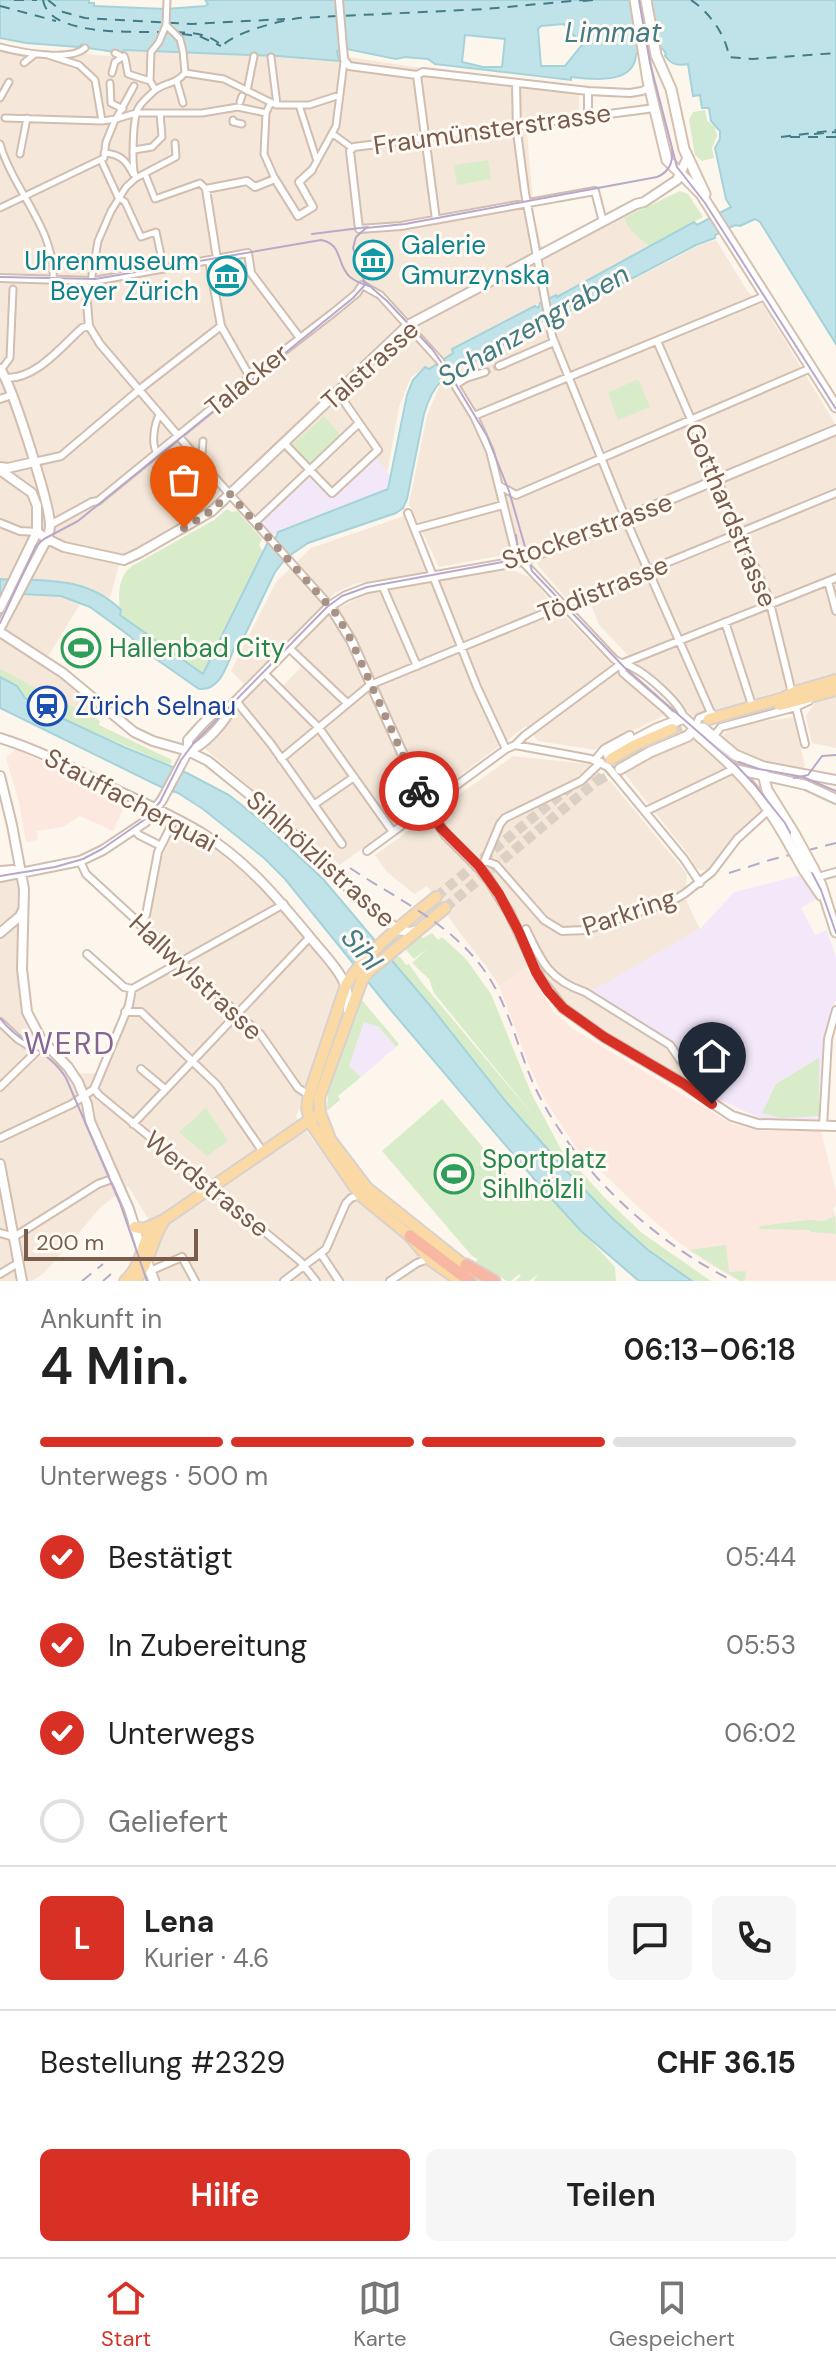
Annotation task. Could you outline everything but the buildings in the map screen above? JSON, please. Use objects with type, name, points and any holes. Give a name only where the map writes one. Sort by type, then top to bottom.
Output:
[{"type":"highway","points":[[410,1236],[470,1281]]},
{"type":"highway","points":[[466,1265],[494,1281]]},
{"type":"main road","points":[[635,0],[650,52],[671,89],[687,159],[705,192],[705,201]]},
{"type":"main road","points":[[646,0],[650,87],[667,160],[713,212],[836,407]]},
{"type":"main road","points":[[650,87],[660,84],[671,89]]},
{"type":"main road","points":[[711,719],[836,680]]},
{"type":"main road","points":[[711,719],[836,690]]},
{"type":"main road","points":[[609,762],[656,729],[684,718],[774,810],[826,901],[836,932]]},
{"type":"main road","points":[[609,762],[650,752],[688,736],[695,728],[703,728],[741,759],[762,771],[774,810]]},
{"type":"main road","points":[[609,762],[633,746],[674,732]]},
{"type":"main road","points":[[436,897],[356,970],[346,985],[307,1109],[310,1120],[360,1195],[410,1236],[429,1259],[460,1281]]},
{"type":"main road","points":[[329,1136],[320,1113],[321,1089],[362,980],[445,908]]},
{"type":"main road","points":[[135,1227],[144,1229],[160,1222],[320,1113]]},
{"type":"main road","points":[[310,1120],[329,1136],[367,1188],[485,1281]]},
{"type":"main road","points":[[134,1281],[148,1267],[146,1238],[160,1222]]},
{"type":"main road","points":[[125,1281],[136,1269],[148,1267]]},
{"type":"street","points":[[155,89],[150,81],[151,52],[166,25],[167,0]]},
{"type":"street","points":[[271,57],[274,103],[266,113],[264,154],[298,216],[313,205],[299,182],[317,162],[333,134],[338,117],[344,62],[339,0]]},
{"type":"street","points":[[166,25],[180,39],[185,73]]},
{"type":"street","points":[[0,47],[48,55],[80,53],[85,48]]},
{"type":"street","points":[[115,53],[124,55]]},
{"type":"street","points":[[24,63],[35,54]]},
{"type":"street","points":[[48,55],[79,65],[95,80],[102,121]]},
{"type":"street","points":[[124,55],[128,74],[137,81],[150,81]]},
{"type":"street","points":[[112,73],[115,62],[124,55]]},
{"type":"street","points":[[242,98],[254,56]]},
{"type":"street","points":[[344,62],[352,66],[417,75],[421,72],[588,91],[630,93],[650,87]]},
{"type":"street","points":[[185,73],[228,81],[242,98],[266,113]]},
{"type":"street","points":[[185,73],[177,82],[155,89],[136,113],[134,176],[103,226],[88,281],[89,326],[108,354],[344,625],[426,806],[446,835],[482,864],[541,980],[563,1008],[732,1116],[763,1125],[836,1126]]},
{"type":"street","points":[[417,75],[436,220]]},
{"type":"street","points":[[137,81],[109,131],[103,157],[119,198],[125,202],[141,237],[156,232],[164,269]]},
{"type":"street","points":[[0,98],[9,82]]},
{"type":"street","points":[[177,82],[183,103]]},
{"type":"street","points":[[110,83],[111,103],[123,109]]},
{"type":"street","points":[[516,83],[516,125],[527,203],[554,342],[711,719]]},
{"type":"street","points":[[588,91],[588,116]]},
{"type":"street","points":[[2,118],[102,121],[136,113],[186,115],[242,98],[309,105],[340,95]]},
{"type":"street","points":[[299,105],[317,162]]},
{"type":"street","name":"Fraumünsterstrasse","points":[[333,134],[352,148],[655,108]]},
{"type":"street","points":[[127,161],[134,150],[152,147],[162,137],[160,114]]},
{"type":"street","points":[[20,154],[27,118]]},
{"type":"street","points":[[233,120],[242,124]]},
{"type":"street","points":[[134,176],[145,174],[176,157],[175,143]]},
{"type":"street","points":[[0,144],[54,259],[53,281]]},
{"type":"street","points":[[352,148],[350,154],[359,229],[436,220],[595,191],[603,222]]},
{"type":"street","points":[[0,208],[114,153],[127,161],[134,176]]},
{"type":"street","points":[[681,176],[687,159]]},
{"type":"street","points":[[145,174],[155,199],[200,183],[206,189],[221,326],[250,377]]},
{"type":"street","name":"Talstrasse","points":[[37,532],[64,547],[118,559],[129,558],[207,514],[408,325],[644,202],[681,176]]},
{"type":"street","points":[[206,189],[247,181],[255,187],[275,179]]},
{"type":"street","points":[[0,278],[88,281],[248,253],[251,273],[300,338]]},
{"type":"street","points":[[54,259],[94,258]]},
{"type":"street","name":"Talacker","points":[[50,525],[98,501],[357,293],[362,285],[376,291],[408,325]]},
{"type":"street","points":[[2,372],[10,358],[13,289]]},
{"type":"street","points":[[474,416],[765,296]]},
{"type":"street","points":[[408,325],[439,360],[474,416],[490,451],[514,547],[522,561],[621,664],[636,668],[682,709],[684,718],[671,715],[623,673],[621,664]]},
{"type":"street","points":[[2,372],[14,378],[28,374],[82,328],[89,326]]},
{"type":"street","points":[[0,468],[61,456],[221,326]]},
{"type":"street","name":"Gotthardstrasse","points":[[657,341],[771,604],[794,692]]},
{"type":"street","points":[[499,366],[554,342]]},
{"type":"street","points":[[500,486],[516,495],[811,368]]},
{"type":"street","points":[[0,630],[47,539],[50,525],[34,462],[2,372]]},
{"type":"street","points":[[455,385],[485,372]]},
{"type":"street","points":[[284,443],[332,493],[378,450],[338,393]]},
{"type":"street","points":[[0,399],[12,395]]},
{"type":"street","points":[[157,453],[154,447],[156,421],[161,414]]},
{"type":"street","points":[[255,522],[358,424]]},
{"type":"street","name":"Stockerstrasse","points":[[330,606],[352,593],[382,585],[522,561],[836,430]]},
{"type":"street","points":[[198,459],[202,454],[203,441]]},
{"type":"street","points":[[0,468],[35,497],[37,506],[37,532],[0,608]]},
{"type":"street","name":"Tödistrasse","points":[[281,759],[370,685],[836,493]]},
{"type":"street","points":[[415,529],[503,505]]},
{"type":"street","points":[[408,513],[498,736],[506,749]]},
{"type":"street","points":[[0,523],[20,531],[37,532],[50,525]]},
{"type":"street","points":[[367,851],[621,664],[832,580],[836,611]]},
{"type":"street","points":[[382,585],[417,666]]},
{"type":"street","points":[[0,877],[80,861],[134,829],[157,809],[188,751],[199,747],[229,715],[233,703],[330,606]]},
{"type":"street","points":[[725,622],[751,702]]},
{"type":"street","name":"Sihlhölzlistrasse","points":[[0,630],[63,673],[134,732],[208,761],[264,806],[356,895],[398,930],[417,930]]},
{"type":"street","points":[[289,648],[347,703]]},
{"type":"street","points":[[264,673],[319,728],[393,832]]},
{"type":"street","points":[[695,728],[699,718],[711,719],[751,702],[794,692]]},
{"type":"street","points":[[713,737],[721,727],[796,707],[816,695]]},
{"type":"street","points":[[233,703],[281,759],[342,844]]},
{"type":"street","points":[[796,707],[805,744]]},
{"type":"street","points":[[609,762],[604,749],[630,735]]},
{"type":"street","name":"Stauffacherquai","points":[[0,738],[27,746],[204,834],[254,872],[284,904],[346,985]]},
{"type":"street","points":[[515,745],[609,762]]},
{"type":"street","points":[[482,864],[505,818],[581,781],[609,762]]},
{"type":"street","name":"Parkring","points":[[482,864],[496,865],[544,920],[562,931],[580,932],[672,901],[700,883],[646,811],[608,767],[609,762]]},
{"type":"street","points":[[646,811],[737,769],[836,780]]},
{"type":"street","points":[[762,771],[775,778],[810,786],[836,799]]},
{"type":"street","points":[[0,776],[11,817],[24,895],[22,969],[26,1006],[32,1023],[68,1067],[84,1096],[90,1121],[135,1227],[148,1267],[182,1257],[195,1281]]},
{"type":"street","points":[[315,804],[354,777]]},
{"type":"street","points":[[772,797],[769,785],[775,778]]},
{"type":"street","points":[[700,883],[737,839],[774,810]]},
{"type":"street","points":[[140,925],[146,915],[161,846],[175,818]]},
{"type":"street","points":[[134,829],[139,835],[161,846]]},
{"type":"street","name":"Hallwylstrasse","points":[[80,861],[86,874],[261,1035],[298,1088],[309,1095]]},
{"type":"street","points":[[0,871],[21,873]]},
{"type":"street","points":[[811,874],[836,872]]},
{"type":"street","points":[[0,1138],[94,1089],[132,992],[284,904]]},
{"type":"street","points":[[0,933],[23,909]]},
{"type":"street","points":[[526,929],[542,962],[555,977],[670,1045],[695,1082],[695,1092]]},
{"type":"street","points":[[133,1124],[310,937]]},
{"type":"street","points":[[87,954],[132,992],[141,1012],[222,1092],[263,1152]]},
{"type":"street","points":[[346,985],[349,1005],[346,1023]]},
{"type":"street","points":[[823,1126],[826,1051],[836,1010]]},
{"type":"street","points":[[125,1012],[141,1012]]},
{"type":"street","points":[[0,1022],[37,1051]]},
{"type":"street","points":[[0,1087],[37,1051],[48,1046]]},
{"type":"street","points":[[141,1069],[165,1089]]},
{"type":"street","name":"Werdstrasse","points":[[94,1089],[306,1266],[316,1281]]},
{"type":"street","points":[[0,1164],[22,1281]]},
{"type":"street","points":[[0,1233],[14,1237],[104,1180],[115,1178]]},
{"type":"street","points":[[284,1281],[326,1249],[346,1203],[360,1195]]},
{"type":"street","points":[[321,1254],[339,1281]]},
{"type":"street","points":[[390,1281],[417,1263],[429,1259]]},
{"type":"street","points":[[0,1274],[18,1263]]},
{"type":"shaded area","points":[[0,43],[19,48],[120,57],[119,49],[342,56],[579,92],[579,115],[526,122],[534,214],[544,257],[640,207],[659,240],[556,297],[452,349],[454,353],[429,370],[425,367],[411,377],[399,407],[384,491],[281,529],[273,536],[223,489],[203,512],[121,558],[110,598],[88,591],[44,663],[98,700],[81,720],[0,675]]},
{"type":"shaded area","points":[[716,240],[748,292],[763,305],[836,425],[836,674],[694,717],[642,670],[599,625],[586,592],[566,598],[538,566],[531,550],[439,567],[409,504],[427,415],[444,376],[700,245]]},
{"type":"shaded area","points":[[374,456],[390,475],[388,489],[281,529],[273,536],[262,523],[309,477],[329,498]]},
{"type":"shaded area","points":[[404,516],[427,572],[354,584],[335,593],[245,685],[231,671],[276,582],[311,548]]},
{"type":"shaded area","points":[[506,567],[531,578],[620,673],[666,712],[665,715],[594,750],[538,741],[526,726],[340,865],[202,746],[267,677],[280,689],[307,661],[295,649],[329,615],[343,606],[369,592]]},
{"type":"shaded area","points":[[836,697],[836,748],[812,743],[806,716],[815,703]]},
{"type":"shaded area","points":[[793,717],[805,766],[800,771],[754,761],[724,743],[721,737],[730,728]]},
{"type":"shaded area","points":[[694,738],[723,759],[766,810],[738,834],[710,870],[696,868],[624,773],[662,751]]},
{"type":"shaded area","points":[[16,749],[126,803],[113,831],[80,816],[63,827],[37,831],[38,840],[26,842],[19,802],[6,758]]},
{"type":"shaded area","points":[[513,756],[589,764],[611,782],[687,874],[685,898],[700,929],[591,992],[675,1048],[697,1081],[690,1085],[567,1005],[545,981],[535,962],[499,986],[427,886],[414,894],[387,872],[375,855]]},
{"type":"shaded area","points":[[177,824],[212,842],[254,877],[338,976],[340,990],[296,1117],[360,1204],[418,1250],[450,1281],[140,1281],[158,1235],[128,1186],[101,1207],[43,1274],[32,1281],[0,1281],[0,878],[18,875],[21,891],[19,990],[28,1029],[73,1073],[104,1074],[135,1001],[137,989],[186,962],[149,927],[160,861]]},
{"type":"shaded area","points":[[805,874],[816,899],[801,908],[815,935],[827,930],[836,958],[836,1000],[823,1043],[818,1119],[762,1119],[707,1094],[675,1045],[590,992],[700,929],[734,892]]},
{"type":"shaded area","points":[[526,967],[553,1011],[573,1029],[732,1124],[762,1131],[821,1131],[836,1192],[833,1209],[836,1216],[836,1281],[740,1281],[677,1241],[575,1146],[545,1100],[499,986]]},
{"type":"shaded area","points":[[364,1022],[379,1027],[396,1047],[361,1077],[349,1066]]},
{"type":"green space","points":[[705,110],[707,121],[715,127],[717,136],[712,148],[714,158],[702,161],[695,155],[689,120],[693,112]]},
{"type":"green space","points":[[488,160],[491,179],[457,185],[454,165]]},
{"type":"green space","points":[[680,191],[688,194],[703,217],[649,246],[631,231],[624,218]]},
{"type":"green space","points":[[638,379],[650,407],[618,420],[608,393]]},
{"type":"green space","points":[[324,416],[340,435],[310,464],[293,444]]},
{"type":"green space","points":[[227,509],[237,511],[262,539],[259,545],[263,551],[203,674],[120,614],[120,588],[123,576],[132,566],[214,520]]},
{"type":"green space","points":[[0,669],[100,721],[99,725],[172,760],[170,765],[53,714],[25,698],[17,686],[0,677]]},
{"type":"green space","points":[[432,933],[438,940],[442,937],[466,959],[491,994],[532,1095],[562,1151],[642,1233],[711,1281],[692,1281],[679,1273],[612,1219],[507,1103],[392,960],[400,957],[406,965],[409,964],[538,1121],[434,993],[429,979],[412,963],[428,948],[414,959],[406,950],[408,942],[417,935],[423,938]]},
{"type":"green space","points":[[361,999],[399,1044],[396,1047],[379,1027],[364,1022],[349,1066],[361,1077],[338,1096],[340,1100],[327,1111],[328,1092]]},
{"type":"green space","points":[[819,1058],[819,1116],[782,1118],[762,1113],[776,1084]]},
{"type":"green space","name":"Sportplatz Sihlhölzli","points":[[442,1099],[525,1197],[541,1187],[615,1267],[616,1281],[533,1281],[539,1274],[529,1281],[515,1281],[521,1276],[519,1274],[507,1281],[476,1262],[478,1259],[472,1256],[382,1151]]},
{"type":"green space","points":[[206,1108],[228,1141],[207,1156],[179,1132]]},
{"type":"green space","points":[[835,1216],[836,1234],[758,1229],[761,1226],[808,1220],[824,1221]]},
{"type":"green space","points":[[726,1245],[729,1272],[746,1271],[745,1281],[740,1281],[689,1250]]},
{"type":"water","points":[[0,0],[89,0],[94,6],[165,9],[206,6],[205,0],[836,0],[836,344],[760,222],[755,219],[735,225],[566,313],[563,310],[538,324],[540,327],[465,364],[436,386],[424,414],[403,508],[308,543],[286,558],[275,572],[242,641],[237,642],[219,679],[214,685],[199,689],[139,647],[131,637],[90,607],[61,596],[0,593],[0,579],[64,582],[94,591],[121,610],[120,615],[203,674],[267,544],[275,540],[278,532],[388,489],[407,395],[413,380],[425,367],[429,369],[453,353],[452,349],[535,306],[538,308],[540,303],[557,297],[694,222],[697,225],[731,207],[726,199],[715,148],[720,131],[711,121],[709,108],[702,108],[700,95],[693,96],[688,64],[673,63],[665,56],[663,49],[636,54],[629,71],[621,75],[602,79],[571,77],[571,80],[435,64],[428,59],[396,59],[347,49],[337,51],[339,61],[125,50],[121,53],[81,45],[26,43],[0,38]],"holes":[[[564,24],[582,45],[565,66],[541,66],[538,29]],[[465,35],[505,39],[502,67],[462,62]]]},
{"type":"water","name":"Sihl","points":[[0,677],[17,686],[25,698],[53,714],[187,773],[229,795],[259,819],[323,879],[507,1103],[572,1177],[648,1250],[692,1281],[639,1281],[581,1231],[390,1009],[285,879],[264,858],[178,793],[0,708]]},
{"type":"ferry route","points":[[14,0],[37,0]]},
{"type":"ferry route","points":[[43,0],[49,12],[61,21],[78,27],[169,32]]},
{"type":"ferry route","points":[[48,0],[63,12],[85,18],[191,24],[285,19]]},
{"type":"ferry route","points":[[175,32],[206,36],[222,46],[247,32],[299,18],[485,9],[583,0]]},
{"type":"ferry route","points":[[583,1],[594,0]]},
{"type":"ferry route","points":[[691,0],[716,25],[729,57],[753,59],[836,53]]},
{"type":"ferry route","points":[[0,6],[56,21]]},
{"type":"ferry route","points":[[182,34],[199,36],[221,46]]},
{"type":"ferry route","points":[[781,137],[836,130]]},
{"type":"ferry route","points":[[814,134],[836,132]]},
{"type":"ferry route","points":[[790,137],[836,137]]},
{"type":"tunnel","points":[[485,372],[499,366]]},
{"type":"tunnel","points":[[672,729],[709,719]]},
{"type":"tunnel","points":[[445,908],[616,765]]},
{"type":"tunnel","points":[[598,781],[620,769]]},
{"type":"tunnel","points":[[436,897],[570,787]]},
{"type":"tram line","points":[[639,0],[650,63],[677,167],[705,203],[836,409]]},
{"type":"tram line","points":[[672,147],[670,165],[657,177],[405,224],[366,228],[356,237],[353,248],[364,281],[432,349],[487,436],[509,491],[532,571],[624,667],[754,784],[785,823],[821,890],[836,933]]},
{"type":"tram line","points":[[312,234],[368,227]]},
{"type":"tram line","points":[[0,277],[95,279],[321,240],[333,246],[350,277],[369,286]]},
{"type":"tram line","points":[[0,623],[36,546],[78,521],[353,298],[364,286],[363,273]]},
{"type":"tram line","points":[[0,876],[83,859],[144,820],[160,802],[181,760],[193,744],[327,607],[342,596],[367,587],[508,561],[518,551],[516,535]]},
{"type":"tram line","points":[[794,778],[808,775],[822,756],[836,755]]},
{"type":"tram line","points":[[739,762],[803,777],[836,791]]},
{"type":"tram line","points":[[0,1018],[51,1061],[66,1078],[120,1203],[147,1281]]},
{"type":"railway","points":[[729,873],[836,843]]},
{"type":"railway","points":[[350,868],[420,912],[468,950],[498,994],[533,1083],[569,1144],[592,1172],[644,1222],[673,1245],[733,1281]]},
{"type":"railway","points":[[82,1281],[103,1264]]},
{"type":"railway","points":[[103,1281],[111,1274]]},
{"type":"way so far","points":[[184,528],[207,514],[230,494],[344,625],[419,791]]},
{"type":"place","name":"Galerie Gmurzynska","points":[[373,260]]},
{"type":"place","name":"Uhrenmuseum Beyer Zürich","points":[[227,276]]},
{"type":"place","name":"Hallenbad City","points":[[81,648]]},
{"type":"place","name":"Zürich Selnau","points":[[47,706]]},
{"type":"place","name":"Sportplatz Sihlhölzli","points":[[454,1174]]},
{"type":"district","name":"WERD","points":[[70,1044]]},
{"type":"route","points":[[419,791],[446,835],[479,866],[499,894],[536,972],[563,1008],[712,1104]]},
{"type":"water label","name":"Limmat","points":[[613,32]]},
{"type":"water label","name":"Schanzengraben","points":[[533,325]]}]
